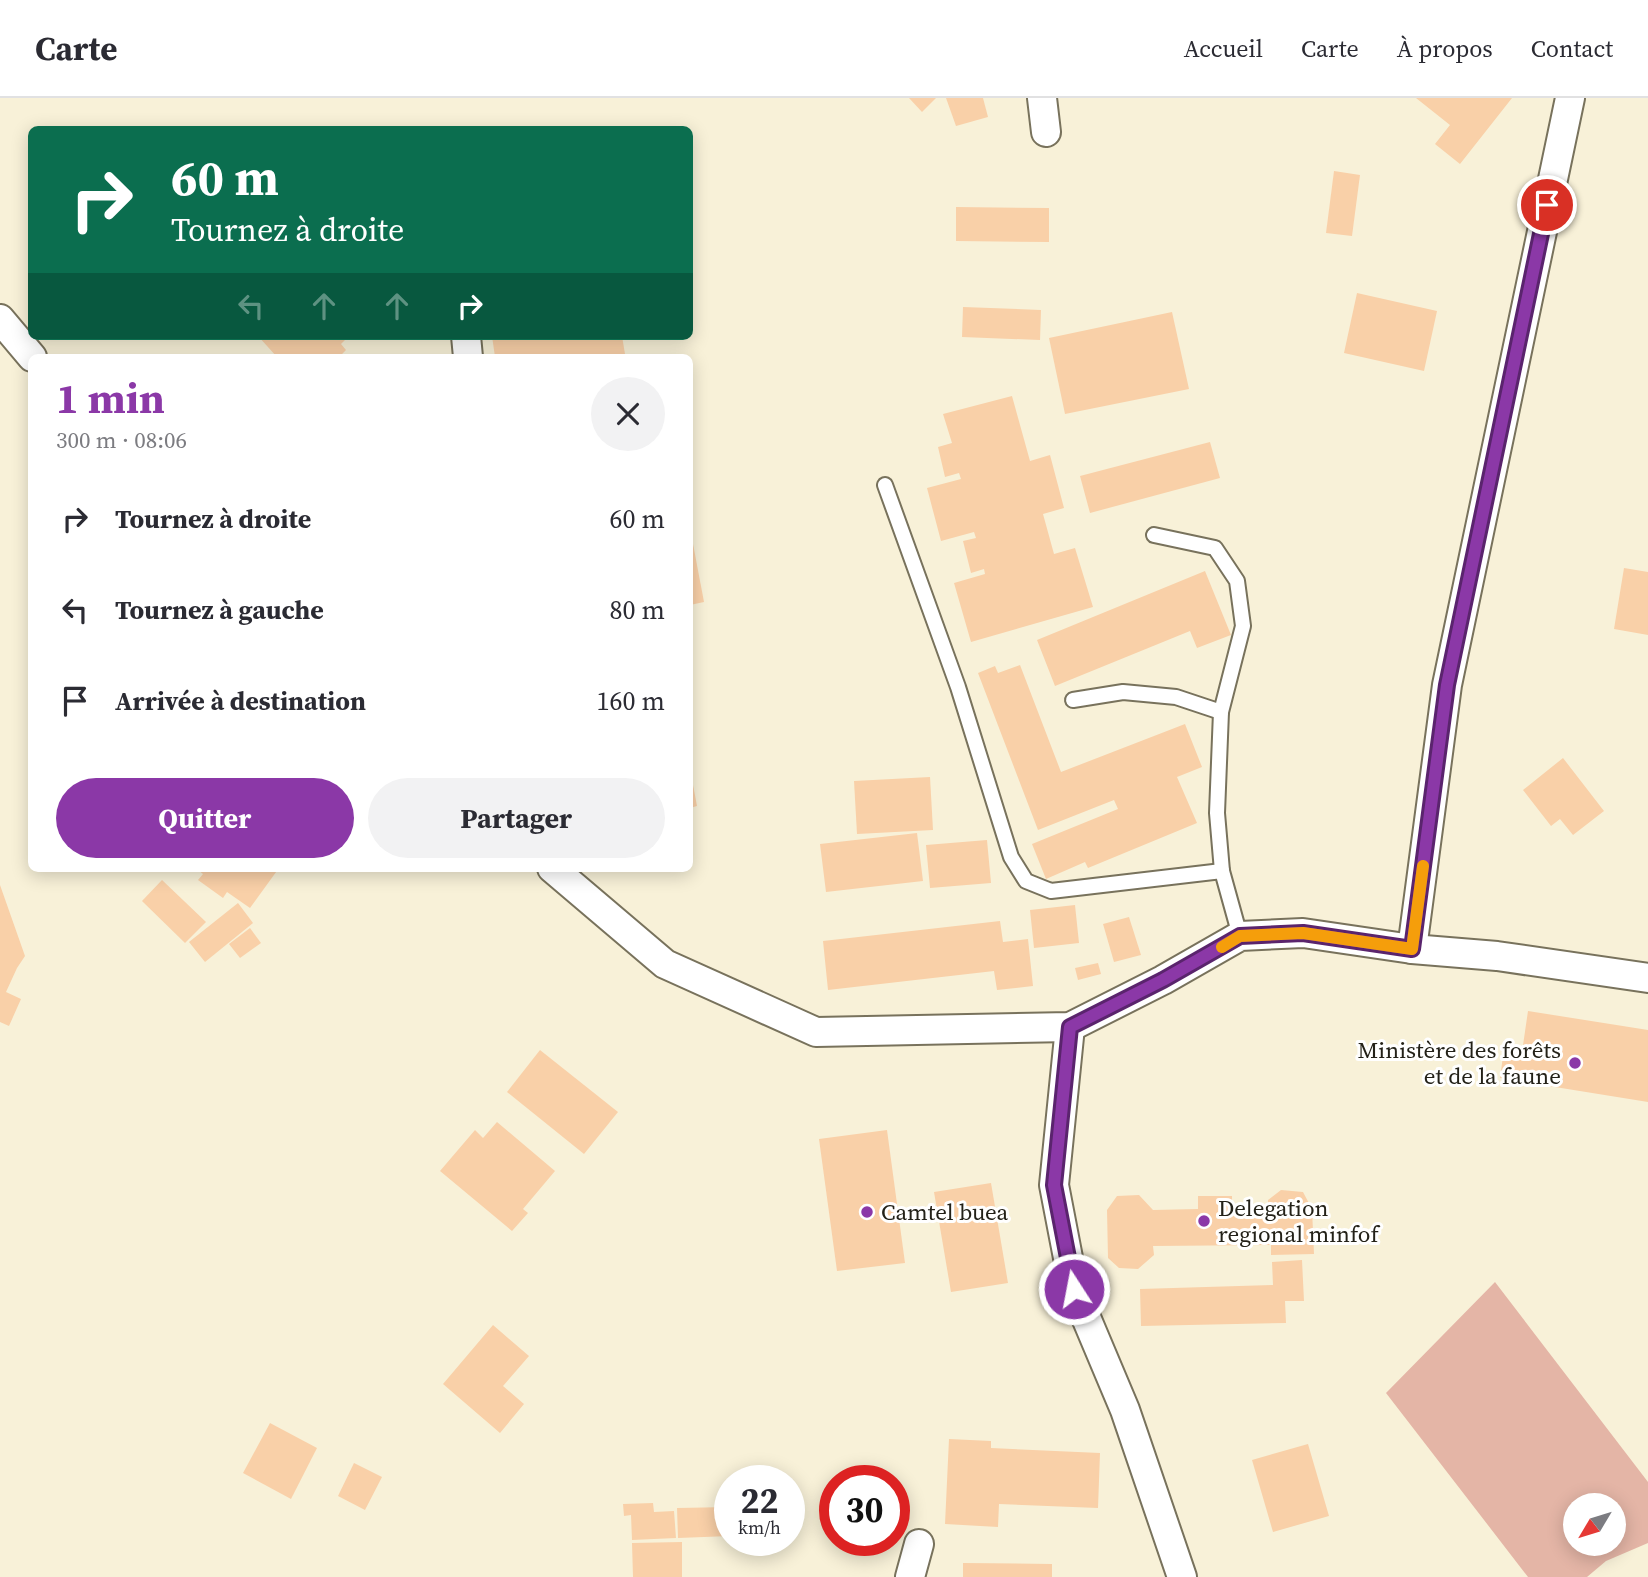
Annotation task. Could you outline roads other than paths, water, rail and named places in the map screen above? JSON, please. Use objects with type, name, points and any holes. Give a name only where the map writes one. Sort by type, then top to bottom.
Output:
[{"type":"street","points":[[1042,98],[1046,132]]},
{"type":"street","points":[[1412,949],[1447,685],[1570,98]]},
{"type":"street","points":[[0,319],[29,354]]},
{"type":"street","points":[[557,872],[665,964],[816,1032],[1070,1027],[1163,980],[1240,936],[1303,933],[1412,949],[1497,956],[1648,978]]},
{"type":"street","points":[[1070,1027],[1054,1185],[1074,1289],[1125,1410],[1182,1577]]},
{"type":"street","points":[[910,1577],[919,1544]]},
{"type":"lane","points":[[885,485],[958,687],[1011,857],[1026,881],[1051,891],[1222,871]]},
{"type":"lane","points":[[1154,535],[1215,548],[1237,581],[1243,626],[1221,712],[1217,813],[1222,871],[1240,936]]},
{"type":"lane","points":[[1073,700],[1122,692],[1175,697],[1221,712]]},
{"type":"place","name":"Ministère des forêts et de la faune","points":[[1575,1063]]},
{"type":"place","name":"Camtel buea","points":[[867,1212]]},
{"type":"place","name":"Delegation regional minfof","points":[[1204,1221]]}]
